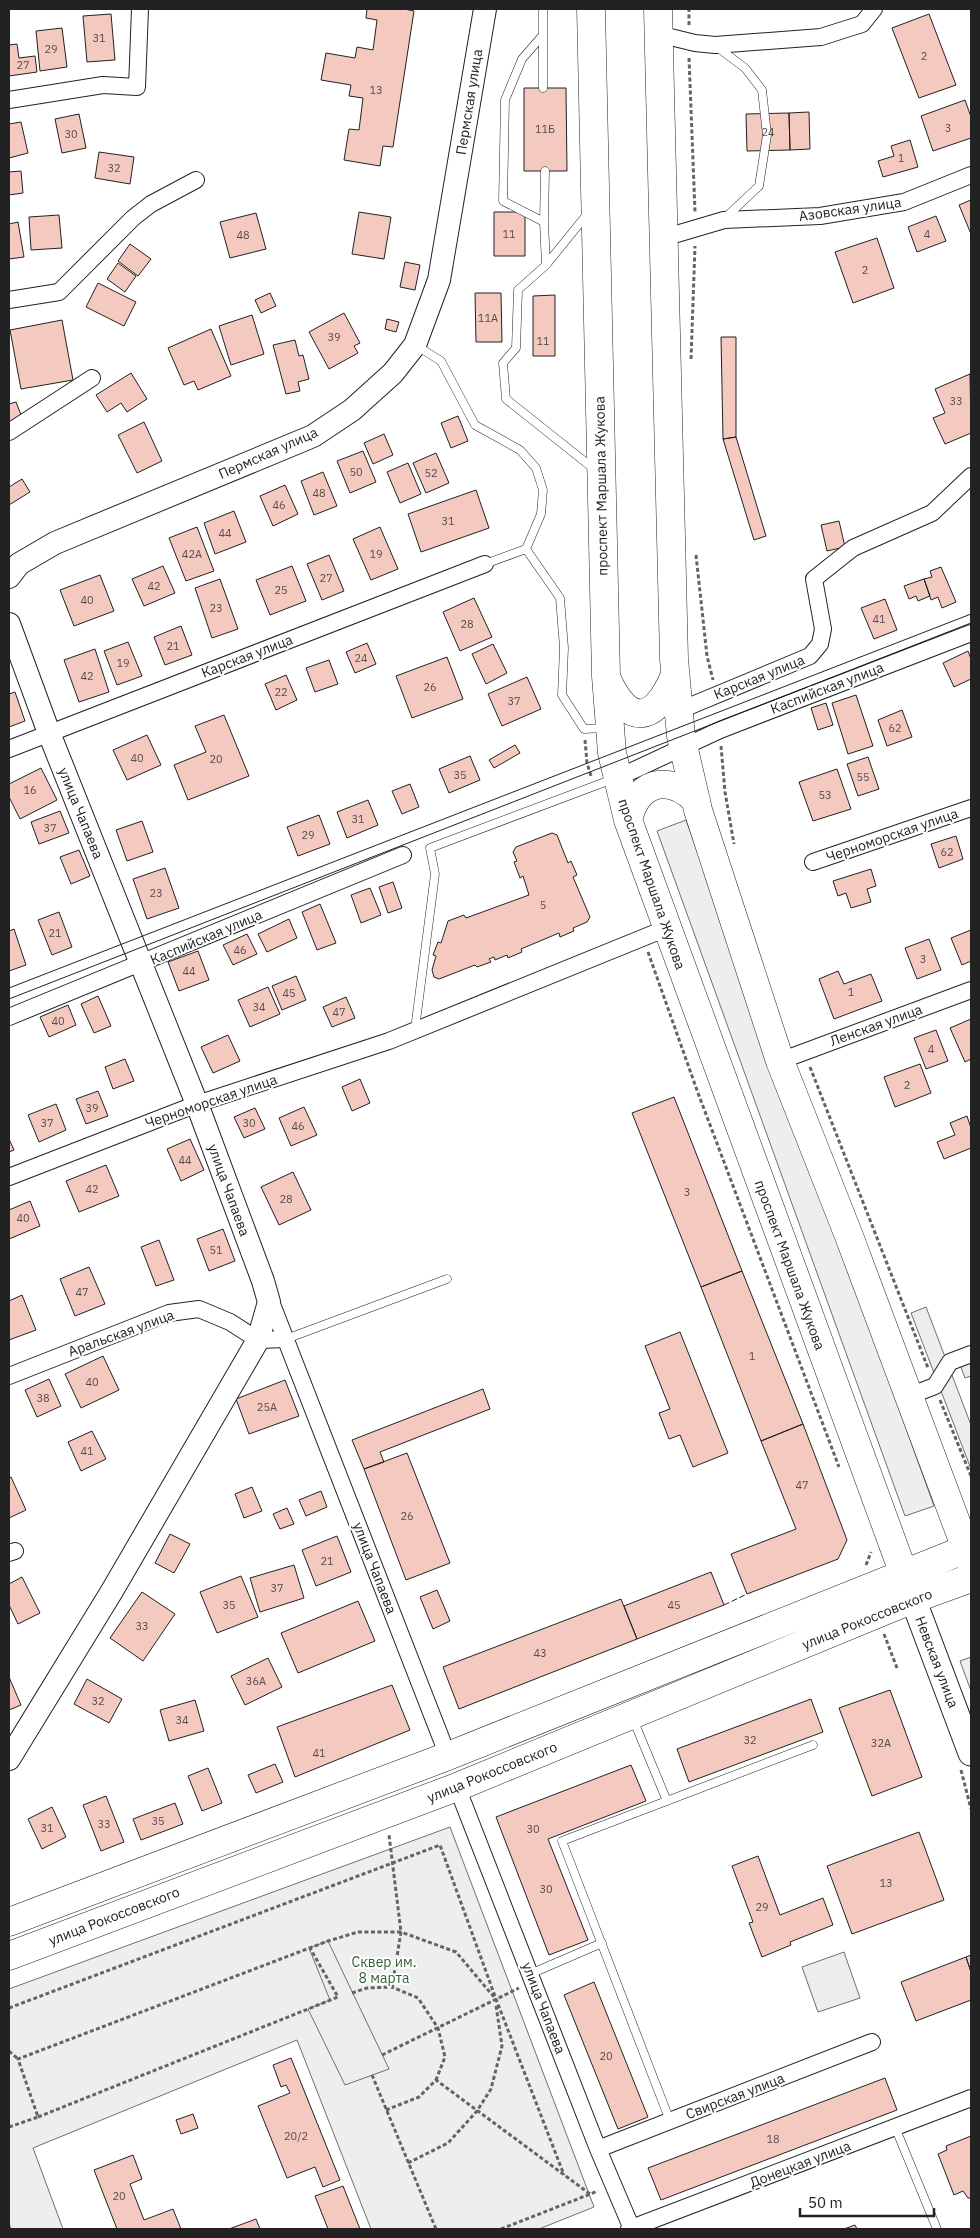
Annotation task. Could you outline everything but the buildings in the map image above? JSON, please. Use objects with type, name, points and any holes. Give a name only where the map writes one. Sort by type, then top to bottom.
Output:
[{"type":"highway","name":"проспект Маршала Жукова","points":[[592,9],[600,474],[606,676],[609,728],[616,778],[628,820],[667,928],[903,1572]]},
{"type":"highway","points":[[9,1922],[448,1756],[903,1572],[970,1552],[909,1396],[792,1057],[696,800],[683,746],[674,677],[658,21]]},
{"type":"highway","points":[[606,676],[615,696],[628,710],[643,713],[658,707],[666,696],[674,677]]},
{"type":"highway","points":[[628,820],[631,805],[641,793],[654,786],[670,784],[684,789],[696,800]]},
{"type":"highway","name":"Невская улица","points":[[903,1572],[913,1599]]},
{"type":"highway","name":"улица Рокоссовского","points":[[9,1956],[457,1787],[913,1599],[971,1578]]},
{"type":"main road","name":"Невская улица","points":[[913,1599],[965,1758]]},
{"type":"street","points":[[9,100],[102,85],[137,87],[140,9]]},
{"type":"street","name":"Пермская улица","points":[[9,577],[19,564],[55,543],[312,436],[352,410],[393,373],[416,345],[439,280],[485,9]]},
{"type":"street","points":[[658,21],[695,43],[715,45],[821,37],[862,24],[874,9]]},
{"type":"street","name":"Азовская улица","points":[[663,238],[724,220],[820,216],[904,202],[971,175]]},
{"type":"street","points":[[9,300],[59,292],[133,218],[151,204],[196,180]]},
{"type":"street","points":[[9,432],[92,378]]},
{"type":"street","name":"Карская улица","points":[[678,711],[810,656],[820,644],[823,629],[814,580],[853,548],[932,513],[971,476]]},
{"type":"street","name":"Карская улица","points":[[9,749],[485,564]]},
{"type":"street","name":"улица Чапаева","points":[[9,624],[49,733],[197,1104],[263,1281],[448,1756]]},
{"type":"street","name":"Каспийская улица","points":[[616,778],[720,730],[971,632]]},
{"type":"street","name":"Черноморская улица","points":[[813,862],[971,808]]},
{"type":"street","name":"Каспийская улица","points":[[9,1017],[403,855]]},
{"type":"street","name":"Черноморская улица","points":[[9,1177],[197,1104],[415,1031],[667,928]]},
{"type":"street","name":"Ленская улица","points":[[792,1057],[971,990]]},
{"type":"street","points":[[9,1759],[112,1591],[258,1340],[269,1302],[263,1281]]},
{"type":"street","name":"Аральская улица","points":[[9,1376],[169,1313],[199,1309],[230,1322],[258,1340]]},
{"type":"street","points":[[258,1340],[286,1339]]},
{"type":"street","points":[[909,1396],[935,1386],[950,1362],[971,1354]]},
{"type":"street","name":"улица Чапаева","points":[[457,1787],[631,2229]]},
{"type":"street","name":"Свирская улица","points":[[598,2149],[872,2042]]},
{"type":"street","name":"Донецкая улица","points":[[631,2229],[971,2098]]},
{"type":"lane","points":[[543,9],[544,88]]},
{"type":"lane","points":[[542,36],[522,59],[505,100],[503,201],[544,222]]},
{"type":"lane","points":[[715,45],[745,68],[762,90],[767,135],[759,186],[724,220]]},
{"type":"lane","points":[[545,171],[544,222],[546,265]]},
{"type":"lane","points":[[596,204],[546,265],[518,290],[516,348],[503,363],[506,399],[600,474]]},
{"type":"lane","points":[[416,345],[441,361],[475,425],[520,450],[536,468],[543,490],[541,514],[526,549],[485,564]]},
{"type":"lane","points":[[526,549],[560,598],[564,648],[562,696],[584,729],[609,728]]},
{"type":"lane","points":[[415,1031],[435,874],[430,848],[616,778]]},
{"type":"lane","points":[[286,1339],[447,1279]]},
{"type":"lane","points":[[631,1715],[667,1801]]},
{"type":"lane","points":[[670,2121],[562,1841],[812,1745]]},
{"type":"lane","points":[[530,1974],[602,1943]]},
{"type":"lane","points":[[895,2127],[937,2229]]},
{"type":"path","points":[[696,552],[707,656],[716,695]]},
{"type":"path","points":[[720,730],[725,792],[734,845]]},
{"type":"path","points":[[792,1057],[935,1386],[971,1476]]},
{"type":"path","points":[[882,1629],[897,1668]]},
{"type":"path","points":[[965,1758],[971,1809]]},
{"type":"path","points":[[9,2008],[440,1845],[496,1999],[564,2175]]},
{"type":"path","points":[[390,1849],[401,1932],[392,1987]]},
{"type":"path","points":[[18,2059],[310,1948],[358,1932],[401,1932],[456,1952],[496,1999],[502,2046],[491,2089],[477,2111],[448,2143],[408,2163]]},
{"type":"path","points":[[9,2127],[338,1997],[310,1948]]},
{"type":"path","points":[[352,1993],[367,1988],[392,1987],[418,1998],[438,2028],[444,2057],[436,2080],[419,2097],[386,2110]]},
{"type":"path","points":[[382,2056],[512,1991]]},
{"type":"path","points":[[9,2051],[18,2059],[38,2117]]},
{"type":"path","points":[[372,2075],[436,2229]]},
{"type":"path","points":[[436,2080],[590,2194],[501,2229]]},
{"type":"green space","points":[[686,820],[934,1506],[905,1516],[657,831]]},
{"type":"green space","points":[[971,1657],[971,1691],[960,1661]]},
{"type":"green space","name":"Сквер им. 8 марта","points":[[450,1827],[594,2207],[539,2229],[371,2229],[297,2040],[33,2148],[63,2229],[11,2229],[9,2223],[9,1989]]},
{"type":"shaded area","points":[[926,1307],[971,1425],[971,1469],[911,1313]]},
{"type":"shaded area","points":[[971,1358],[971,1376],[965,1378],[959,1362]]},
{"type":"shaded area","points":[[328,1941],[389,2069],[345,2085],[308,2009],[330,2000],[309,1948]]},
{"type":"shaded area","points":[[844,1952],[860,1998],[818,2012],[802,1967]]},
{"type":"tram line","points":[[9,988],[971,614]]},
{"type":"tram line","points":[[9,999],[971,623]]},
{"type":"fence","points":[[724,1605],[747,1594]]}]
